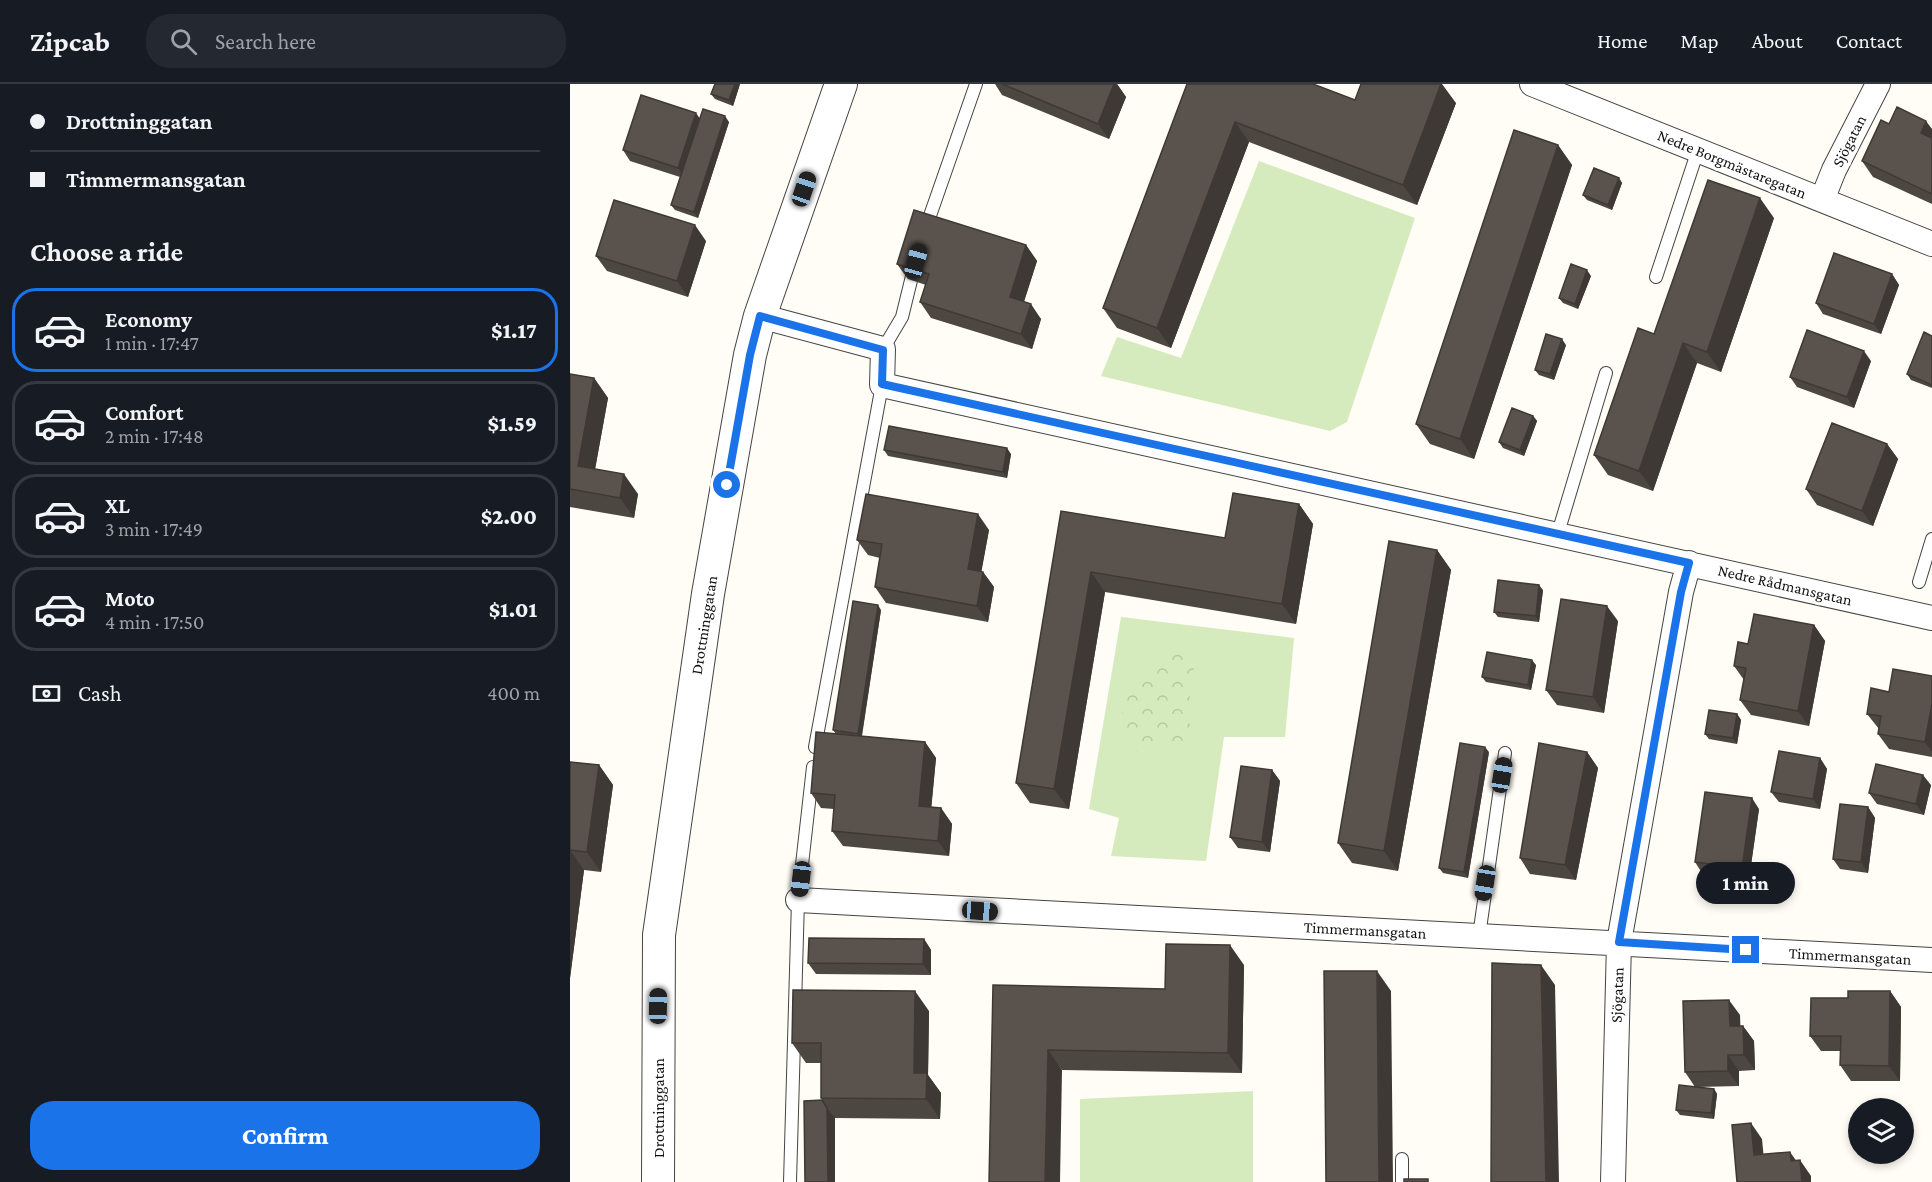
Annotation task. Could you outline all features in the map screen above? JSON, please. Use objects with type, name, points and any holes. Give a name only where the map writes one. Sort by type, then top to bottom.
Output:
[{"type":"street","name":"Drottninggatan","points":[[658,1182],[659,934],[708,594],[750,355],[760,316],[841,84]]},
{"type":"street","name":"Nedre Borgmästaregatan","points":[[1532,84],[1932,244]]},
{"type":"street","name":"Sjögatan","points":[[1822,200],[1834,170],[1878,84]]},
{"type":"street","points":[[760,316],[883,350],[882,384]]},
{"type":"street","name":"Nedre Rådmansgatan","points":[[882,384],[1932,618]]},
{"type":"street","name":"Sjögatan","points":[[1613,1182],[1619,942],[1681,592],[1689,563]]},
{"type":"street","name":"Timmermansgatan","points":[[798,900],[1932,960]]},
{"type":"lane","points":[[883,350],[902,317],[921,244],[976,84]]},
{"type":"lane","points":[[1656,277],[1698,150]]},
{"type":"lane","points":[[1558,533],[1606,373]]},
{"type":"lane","points":[[790,1182],[798,900],[816,739],[882,384]]},
{"type":"lane","points":[[1919,582],[1932,539]]},
{"type":"lane","points":[[1479,936],[1505,753]]},
{"type":"lane","points":[[1402,1159],[1402,1182]]},
{"type":"green space","points":[[1259,161],[1415,218],[1347,422],[1330,431],[1101,376],[1117,337],[1181,358]]},
{"type":"green space","points":[[1121,617],[1294,638],[1285,737],[1224,737],[1206,861],[1111,856],[1119,818],[1089,809]]},
{"type":"green space","points":[[1160,650],[1196,652],[1187,718],[1193,731],[1182,746],[1138,753],[1126,739],[1120,696],[1137,681],[1151,675]]},
{"type":"green space","points":[[1253,1091],[1253,1182],[1080,1182],[1080,1099]]},
{"type":"building","points":[[715,84],[735,84],[729,100],[711,94]]},
{"type":"building","points":[[1002,84],[1114,84],[1098,124]]},
{"type":"building","points":[[1187,84],[1313,84],[1355,100],[1361,84],[1441,84],[1403,185],[1235,122],[1157,328],[1103,308]]},
{"type":"building","points":[[641,95],[696,113],[678,168],[623,150]]},
{"type":"building","points":[[1897,107],[1926,121],[1921,133],[1932,138],[1932,194],[1862,161],[1881,120],[1889,124]]},
{"type":"building","points":[[703,109],[725,116],[694,212],[671,205]]},
{"type":"building","points":[[1514,130],[1558,145],[1460,439],[1416,424]]},
{"type":"building","points":[[1594,168],[1619,178],[1608,205],[1583,195]]},
{"type":"building","points":[[1708,180],[1760,198],[1707,352],[1683,343],[1639,471],[1594,455],[1638,328],[1654,334]]},
{"type":"building","points":[[614,200],[695,225],[677,281],[596,256]]},
{"type":"building","points":[[914,210],[1026,245],[1010,297],[1031,304],[1021,334],[920,302],[929,274],[897,264]]},
{"type":"building","points":[[1834,253],[1892,274],[1874,324],[1816,303]]},
{"type":"building","points":[[1571,264],[1587,270],[1575,304],[1559,298]]},
{"type":"building","points":[[1807,330],[1864,351],[1847,397],[1790,377]]},
{"type":"building","points":[[1924,332],[1932,336],[1932,385],[1907,374]]},
{"type":"building","points":[[1546,334],[1562,339],[1550,374],[1535,370]]},
{"type":"building","points":[[570,374],[594,378],[578,466],[624,474],[620,498],[570,489]]},
{"type":"building","points":[[1512,408],[1533,416],[1520,450],[1499,442]]},
{"type":"building","points":[[1832,423],[1887,444],[1862,511],[1806,489]]},
{"type":"building","points":[[889,426],[1007,448],[1003,472],[884,450]]},
{"type":"building","points":[[1233,493],[1299,504],[1282,604],[1091,572],[1054,789],[1016,783],[1061,511],[1225,538]]},
{"type":"building","points":[[866,494],[978,514],[968,569],[983,572],[977,606],[875,587],[882,544],[857,540]]},
{"type":"building","points":[[1389,541],[1437,550],[1384,851],[1338,843]]},
{"type":"building","points":[[1498,580],[1539,585],[1536,616],[1494,612]]},
{"type":"building","points":[[1561,599],[1607,606],[1593,697],[1546,690]]},
{"type":"building","points":[[853,601],[878,605],[858,734],[833,730]]},
{"type":"building","points":[[1754,614],[1814,625],[1798,711],[1740,700],[1746,668],[1734,666],[1738,642],[1748,644]]},
{"type":"building","points":[[1487,652],[1532,660],[1528,685],[1482,677]]},
{"type":"building","points":[[1893,669],[1932,676],[1932,704],[1925,742],[1878,734],[1881,716],[1867,714],[1871,688],[1889,692]]},
{"type":"building","points":[[1709,710],[1737,714],[1733,738],[1705,734]]},
{"type":"building","points":[[816,732],[925,742],[919,806],[941,808],[938,841],[832,831],[835,795],[811,793]]},
{"type":"building","points":[[1460,743],[1485,747],[1464,872],[1439,868]]},
{"type":"building","points":[[1539,743],[1587,752],[1565,865],[1520,858]]},
{"type":"building","points":[[1779,751],[1820,758],[1813,799],[1771,792]]},
{"type":"building","points":[[570,762],[599,765],[587,852],[570,850]]},
{"type":"building","points":[[1876,764],[1923,775],[1916,804],[1869,793]]},
{"type":"building","points":[[1241,766],[1272,770],[1262,842],[1230,837]]},
{"type":"building","points":[[1705,792],[1752,798],[1742,868],[1695,862]]},
{"type":"building","points":[[1840,804],[1868,807],[1861,862],[1833,859]]},
{"type":"building","points":[[809,938],[924,939],[923,964],[808,963]]},
{"type":"building","points":[[1166,944],[1230,945],[1228,1053],[1048,1050],[1045,1182],[989,1182],[993,985],[1165,989]]},
{"type":"building","points":[[1492,963],[1541,965],[1546,1182],[1491,1182]]},
{"type":"building","points":[[1324,971],[1377,971],[1379,1182],[1326,1182]]},
{"type":"building","points":[[793,990],[915,991],[914,1073],[927,1073],[926,1099],[821,1098],[821,1043],[792,1043]]},
{"type":"building","points":[[1848,991],[1890,991],[1889,1066],[1840,1065],[1841,1036],[1810,1036],[1811,998],[1848,998]]},
{"type":"building","points":[[1729,1000],[1730,1026],[1743,1026],[1744,1055],[1728,1055],[1728,1071],[1685,1072],[1683,1001]]},
{"type":"building","points":[[1679,1085],[1714,1089],[1711,1113],[1676,1110]]},
{"type":"building","points":[[822,1100],[827,1108],[828,1182],[805,1182],[804,1101]]},
{"type":"building","points":[[1751,1123],[1754,1155],[1790,1152],[1791,1161],[1800,1160],[1802,1182],[1737,1182],[1732,1125]]},
{"type":"building","points":[[1404,1179],[1428,1179],[1428,1182],[1404,1182]]},
{"type":"route","points":[[727,485],[750,355],[760,316],[883,350],[882,384],[1689,563],[1681,592],[1619,942],[1746,950]]}]
